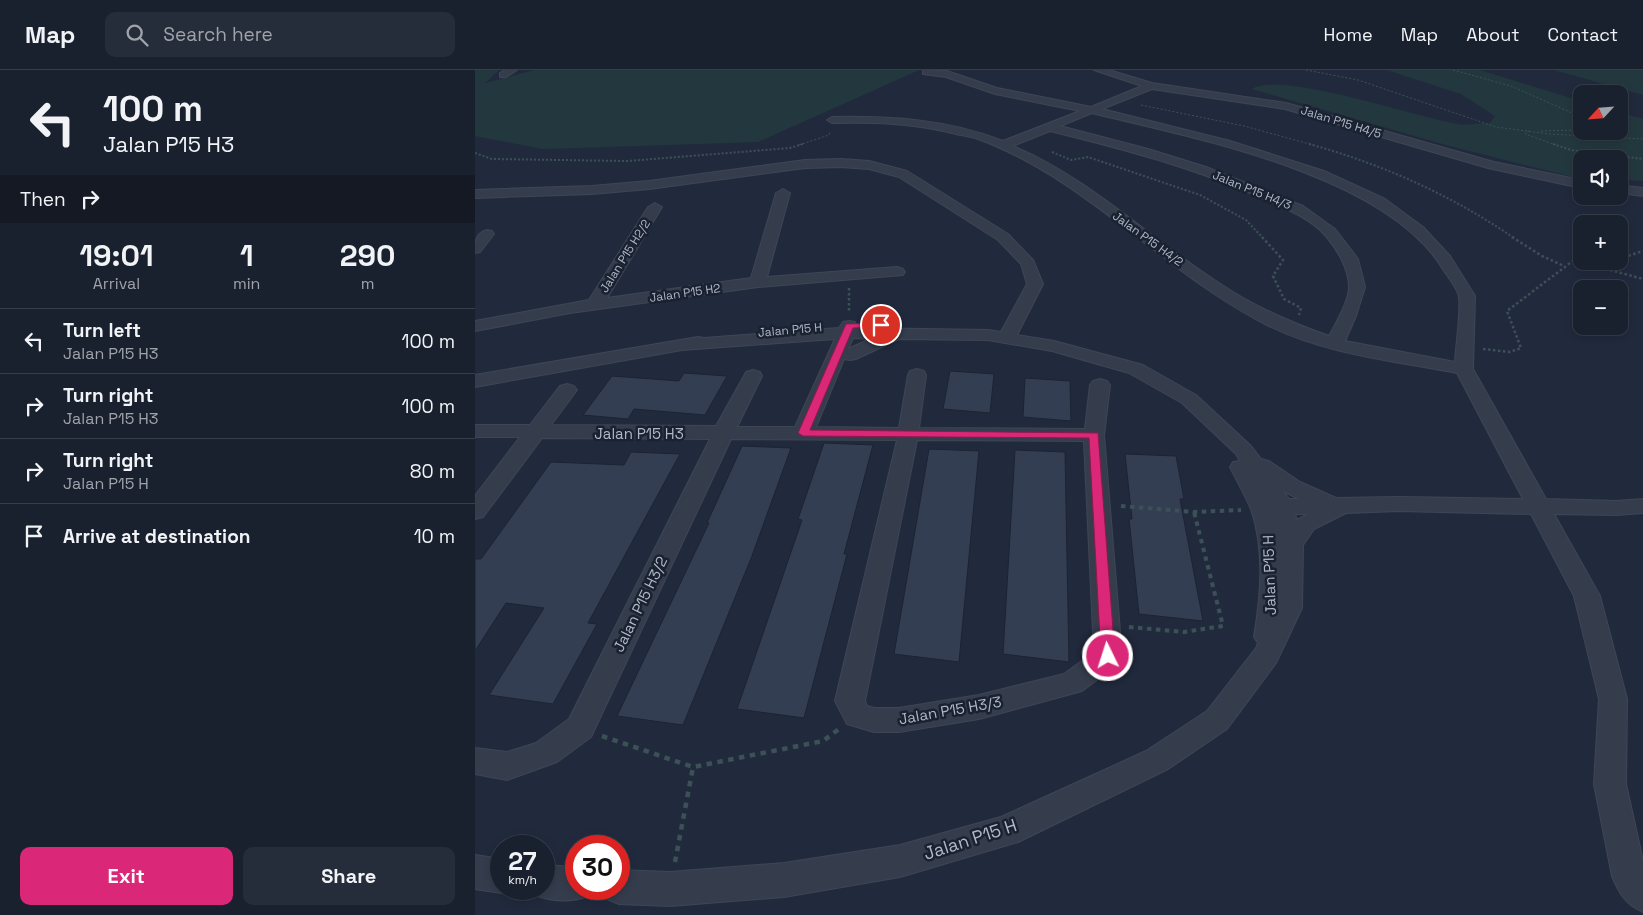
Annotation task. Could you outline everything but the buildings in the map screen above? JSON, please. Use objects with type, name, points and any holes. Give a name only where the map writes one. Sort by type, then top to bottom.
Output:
[{"type":"street","points":[[503,75],[512,70]]},
{"type":"street","name":"Jalan P15 H4/5","points":[[1099,70],[1151,86],[1287,106],[1509,169],[1573,182]]},
{"type":"street","points":[[926,72],[947,74],[1013,94],[1092,110],[1235,146],[1320,174],[1380,202],[1417,230],[1445,258],[1467,296],[1464,369],[1587,596],[1613,699],[1610,784],[1629,876],[1643,895]]},
{"type":"street","points":[[1004,145],[1151,86]]},
{"type":"street","name":"Jalan P15 H4/2","points":[[832,120],[859,118],[921,123],[980,136],[1004,145],[1034,159],[1226,295],[1274,322],[1334,344],[1464,369]]},
{"type":"street","name":"Jalan P15 H4/3","points":[[1049,128],[1144,151],[1202,170],[1298,209],[1330,232],[1350,259],[1357,287],[1348,316],[1334,344]]},
{"type":"street","points":[[475,194],[592,190],[649,185],[805,164],[841,163],[869,165],[903,174],[1003,237],[1028,263],[1035,284],[1007,337]]},
{"type":"street","points":[[1628,190],[1643,192]]},
{"type":"street","points":[[758,282],[783,193]]},
{"type":"street","name":"Jalan P15 H2/2","points":[[594,305],[655,207]]},
{"type":"street","points":[[475,249],[487,234]]},
{"type":"street","name":"Jalan P15 H2","points":[[475,326],[594,305],[758,282],[897,272]]},
{"type":"street","name":"Jalan P15 H","points":[[475,381],[768,330],[854,329],[929,325],[958,328],[988,335]]},
{"type":"street","points":[[809,433],[854,329]]},
{"type":"street","name":"Jalan P15 H","points":[[683,345],[809,336],[854,329],[905,334],[988,335],[1054,346],[1136,369],[1189,399],[1244,450],[1272,508]]},
{"type":"street","points":[[844,355],[881,340],[905,334]]},
{"type":"street","points":[[809,336],[827,339],[844,355]]},
{"type":"street","points":[[857,714],[850,701],[907,435],[917,375]]},
{"type":"street","name":"Jalan P15 H3/2","points":[[475,762],[507,766],[546,752],[580,728],[723,433],[753,376]]},
{"type":"street","name":"Jalan P15 H3/3","points":[[857,714],[874,720],[899,720],[979,707],[1073,683],[1108,656],[1094,435],[1101,385]]},
{"type":"street","points":[[475,512],[567,390]]},
{"type":"street","name":"Jalan P15 H","points":[[630,887],[670,889],[785,880],[900,861],[1006,831],[1157,760],[1217,720],[1266,655],[1289,608],[1281,543],[1271,500],[1244,472],[1234,452],[1189,399]]},
{"type":"street","name":"Jalan P15 H3","points":[[475,431],[1094,435]]},
{"type":"street","points":[[1244,450],[1275,479],[1303,493],[1341,506]]},
{"type":"street","points":[[1281,543],[1306,524],[1341,506]]},
{"type":"street","points":[[1272,508],[1341,506],[1643,506]]},
{"type":"street","points":[[475,872],[490,874]]},
{"type":"path","points":[[1306,70],[1358,80],[1434,105],[1485,125],[1529,131],[1643,139]]},
{"type":"path","points":[[1453,70],[1511,86],[1573,114]]},
{"type":"path","points":[[475,153],[493,159],[628,161],[790,148],[829,135],[832,120]]},
{"type":"path","points":[[1573,130],[1529,131],[1525,134],[1571,150],[1643,159]]},
{"type":"path","points":[[1020,139],[1071,160],[1088,156],[1201,195],[1246,220],[1283,260],[1273,276],[1284,299],[1301,308],[1294,330]]},
{"type":"path","points":[[1628,256],[1643,251]]},
{"type":"path","points":[[1465,346],[1511,352],[1521,348],[1507,311],[1573,261]]},
{"type":"path","points":[[1612,270],[1643,279]]},
{"type":"path","points":[[849,275],[854,329]]},
{"type":"path","points":[[1098,504],[1194,512],[1272,508]]},
{"type":"path","points":[[1106,624],[1184,632],[1223,626],[1194,512]]},
{"type":"path","points":[[580,728],[693,767],[823,741],[857,714]]},
{"type":"path","points":[[670,889],[693,767]]},
{"type":"green space","points":[[475,70],[499,70],[485,83],[535,70],[919,70],[758,142],[543,149],[475,136]]},
{"type":"green space","points":[[1387,70],[1479,70],[1573,99],[1573,140],[1628,140],[1628,115],[1643,119],[1643,181],[1628,180],[1628,150],[1573,150],[1573,177],[1446,145],[1252,89],[1267,85],[1319,90],[1460,125],[1490,123],[1495,116],[1461,94]]},
{"type":"green space","points":[[1554,70],[1643,70],[1643,95],[1628,91],[1628,85],[1607,85]]},
{"type":"route","points":[[881,325],[849,326],[803,433],[1094,435],[1108,656]]}]
